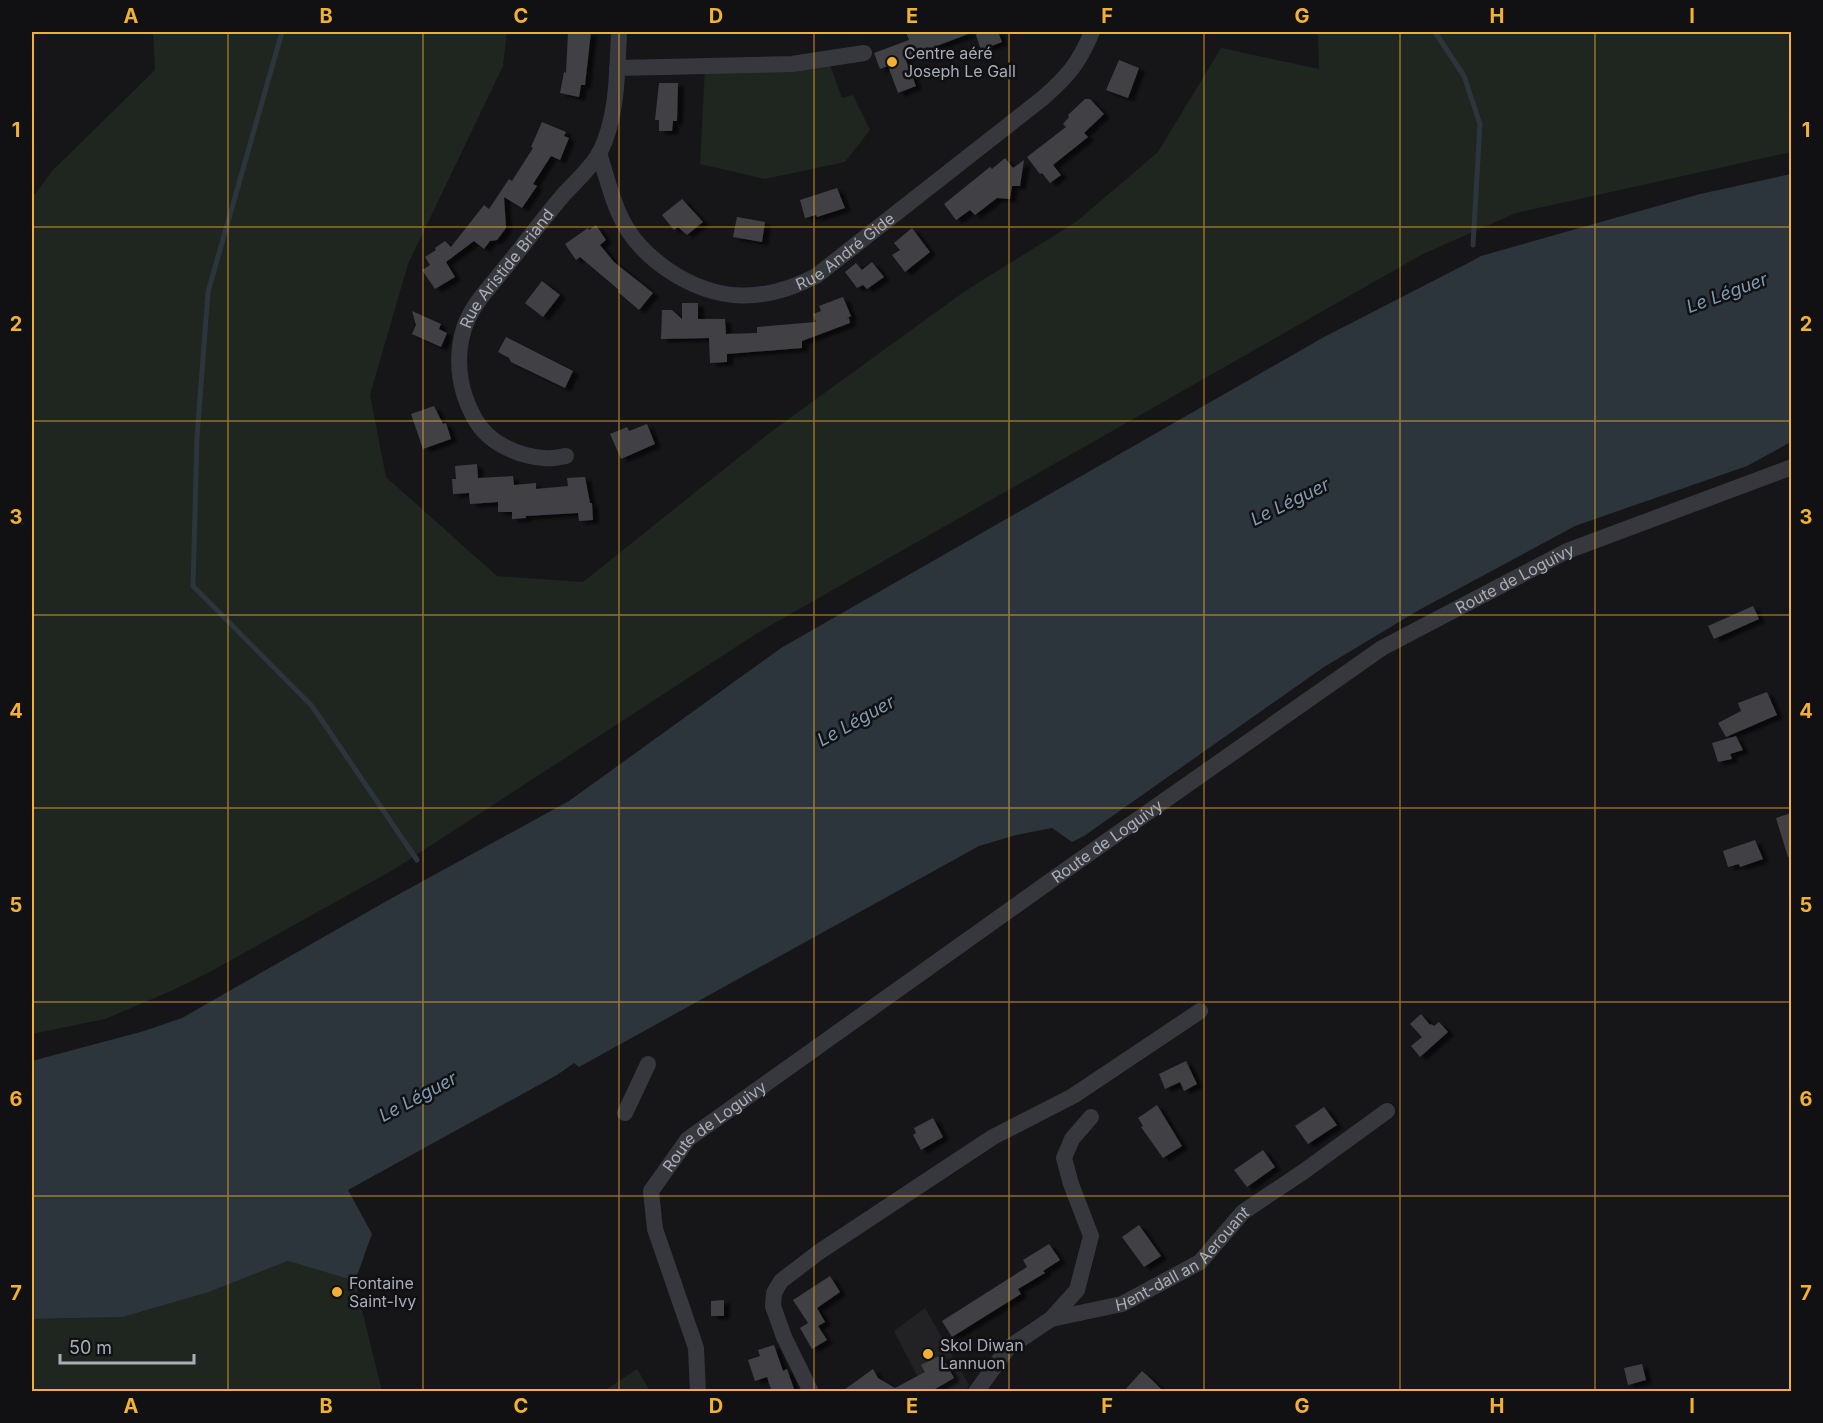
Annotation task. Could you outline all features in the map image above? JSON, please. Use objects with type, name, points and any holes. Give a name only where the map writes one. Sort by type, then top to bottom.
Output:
[{"type":"street","name":"Rue Aristide Briand","points":[[566,456],[544,458],[513,451],[491,439],[478,425],[467,406],[458,367],[460,349],[466,324],[476,304],[599,153],[612,121],[619,32]]},
{"type":"street","name":"Rue André Gide","points":[[599,153],[627,228],[656,262],[681,279],[700,288],[728,295],[751,296],[775,292],[797,286],[816,276],[1043,98],[1068,76],[1082,56],[1092,32]]},
{"type":"street","points":[[617,68],[792,64],[864,53]]},
{"type":"street","name":"Route de Loguivy","points":[[698,1392],[696,1348],[655,1229],[651,1191],[688,1139],[1382,648],[1567,551],[1791,467]]},
{"type":"street","points":[[810,1392],[784,1338],[773,1306],[774,1293],[781,1281],[819,1252],[993,1137],[1073,1096],[1200,1011]]},
{"type":"street","points":[[625,1113],[648,1064]]},
{"type":"street","name":"Hent-dall an Aerouant","points":[[976,1392],[1008,1348],[1051,1318],[1122,1304],[1200,1262],[1243,1212],[1387,1111]]},
{"type":"street","points":[[1051,1318],[1077,1290],[1091,1236],[1071,1184],[1065,1158],[1072,1139],[1092,1117]]},
{"type":"shaded area","points":[[153,32],[507,32],[503,66],[408,264],[370,395],[386,477],[497,576],[583,582],[768,434],[965,291],[1076,222],[1158,152],[1221,48],[1319,69],[1318,32],[1791,32],[1791,152],[1516,213],[1423,254],[759,632],[393,870],[206,974],[171,991],[105,1019],[32,1034],[32,194],[35,194],[53,170],[155,70]]},
{"type":"shaded area","points":[[828,59],[842,98],[853,95],[870,130],[845,162],[765,179],[700,164],[705,66]]},
{"type":"shaded area","points":[[288,1261],[355,1281],[382,1391],[32,1391],[32,1319],[123,1317],[209,1292]]},
{"type":"shaded area","name":"Skol Diwan Lannuon","points":[[925,1308],[969,1385],[966,1391],[925,1391],[894,1331]]},
{"type":"shaded area","points":[[637,1369],[650,1391],[604,1391]]},
{"type":"water","name":"Le Léguer","points":[[1791,174],[1791,442],[1747,466],[1575,526],[1419,610],[1324,667],[1084,836],[1072,842],[1052,828],[1016,835],[979,846],[579,1067],[574,1063],[557,1075],[348,1190],[372,1234],[355,1281],[288,1261],[209,1292],[123,1317],[32,1319],[32,1061],[144,1031],[182,1018],[392,898],[569,801],[781,648],[1324,337],[1481,256],[1700,194]]},
{"type":"building","points":[[568,32],[591,32],[585,85],[581,85],[579,97],[560,93],[564,72],[566,73]]},
{"type":"building","name":"Centre aéré Joseph Le Gall","points":[[906,32],[971,33],[905,58],[916,86],[898,93],[888,66],[880,69],[874,53],[909,40]]},
{"type":"building","name":"Centre aéré Joseph Le Gall","points":[[975,32],[998,32],[1002,42],[981,50]]},
{"type":"building","points":[[1119,60],[1139,68],[1128,98],[1106,90]]},
{"type":"building","points":[[659,83],[678,83],[677,121],[673,121],[672,131],[659,131],[659,120],[655,120]]},
{"type":"building","points":[[1085,99],[1090,99],[1104,114],[1084,133],[1088,137],[1053,165],[1061,175],[1050,183],[1027,157],[1066,127],[1063,124],[1069,117],[1068,115]]},
{"type":"building","points":[[542,122],[566,132],[564,136],[569,138],[560,160],[551,156],[533,184],[537,186],[522,208],[504,197],[506,228],[497,240],[490,241],[484,249],[474,241],[446,262],[455,277],[435,289],[422,270],[430,265],[425,257],[445,241],[451,247],[484,205],[489,209],[509,179],[512,181],[533,148],[531,147]]},
{"type":"building","points":[[1005,158],[1013,168],[1024,160],[1020,186],[1012,186],[1010,199],[997,198],[975,215],[970,210],[956,220],[944,204],[990,167],[992,169]]},
{"type":"building","points":[[837,188],[845,208],[817,217],[816,215],[805,218],[800,200]]},
{"type":"building","points":[[682,199],[703,222],[687,235],[678,227],[674,230],[662,215]]},
{"type":"building","points":[[737,217],[765,222],[762,242],[733,237]]},
{"type":"building","points":[[596,225],[606,240],[600,245],[614,262],[653,293],[639,310],[580,257],[576,260],[565,244]]},
{"type":"building","points":[[912,228],[930,252],[905,272],[892,255],[900,250],[894,243]]},
{"type":"building","points":[[872,262],[884,277],[867,289],[863,285],[857,288],[845,272],[856,263],[862,270]]},
{"type":"building","points":[[542,281],[560,295],[543,317],[525,303]]},
{"type":"building","points":[[843,297],[851,316],[846,319],[849,318],[850,323],[802,341],[802,348],[727,354],[727,362],[710,363],[709,338],[661,339],[662,310],[672,310],[682,319],[682,303],[698,303],[698,319],[725,319],[726,334],[757,333],[757,327],[816,322],[813,314],[821,311],[819,306]]},
{"type":"building","points":[[412,311],[441,324],[439,329],[447,333],[441,347],[412,334],[416,325]]},
{"type":"building","points":[[506,337],[573,371],[565,388],[511,362],[509,358],[498,352]]},
{"type":"building","points":[[434,406],[443,424],[446,423],[451,439],[423,449],[411,414]]},
{"type":"building","points":[[647,424],[655,444],[621,459],[610,434],[627,427],[629,431]]},
{"type":"building","points":[[477,464],[478,478],[513,476],[514,485],[536,483],[536,489],[568,486],[567,478],[585,477],[590,503],[592,503],[593,520],[579,521],[578,513],[512,519],[512,512],[498,512],[498,502],[470,504],[469,493],[453,494],[452,479],[456,479],[455,466]]},
{"type":"building","points":[[1753,606],[1759,619],[1714,639],[1708,626]]},
{"type":"building","points":[[1767,692],[1777,715],[1726,737],[1718,723],[1741,711],[1738,703]]},
{"type":"building","points":[[1736,736],[1743,750],[1730,754],[1732,759],[1718,762],[1712,743]]},
{"type":"building","points":[[1791,813],[1791,856],[1788,857],[1776,818]]},
{"type":"building","points":[[1755,840],[1763,859],[1740,867],[1739,864],[1728,867],[1723,851]]},
{"type":"building","points":[[1421,1014],[1430,1025],[1434,1026],[1439,1022],[1448,1032],[1420,1057],[1411,1046],[1422,1037],[1410,1024]]},
{"type":"building","points":[[1186,1061],[1197,1084],[1184,1091],[1180,1082],[1165,1089],[1159,1074]]},
{"type":"building","points":[[1157,1105],[1182,1146],[1163,1158],[1141,1127],[1143,1126],[1138,1118]]},
{"type":"building","points":[[1324,1107],[1337,1125],[1308,1144],[1295,1126]]},
{"type":"building","points":[[933,1118],[943,1137],[921,1150],[913,1135],[916,1133],[914,1128]]},
{"type":"building","points":[[1263,1150],[1275,1167],[1247,1187],[1234,1170]]},
{"type":"building","points":[[1139,1225],[1161,1256],[1144,1267],[1122,1237]]},
{"type":"building","points":[[1049,1244],[1060,1260],[1043,1271],[1045,1273],[1018,1289],[1021,1294],[952,1337],[942,1321],[1027,1267],[1023,1260]]},
{"type":"building","points":[[830,1276],[840,1292],[817,1308],[825,1322],[818,1326],[827,1340],[812,1349],[800,1328],[808,1323],[793,1300]]},
{"type":"building","points":[[724,1300],[724,1316],[711,1316],[711,1301]]},
{"type":"building","points":[[774,1345],[783,1371],[787,1369],[794,1389],[786,1392],[772,1392],[767,1377],[755,1381],[748,1360],[760,1356],[758,1350]]},
{"type":"building","points":[[941,1355],[954,1378],[930,1392],[841,1392],[873,1369],[878,1378],[895,1388],[925,1372],[921,1365]]},
{"type":"building","points":[[1642,1364],[1646,1380],[1628,1385],[1624,1368]]},
{"type":"building","points":[[1142,1371],[1151,1379],[1164,1392],[1123,1392]]},
{"type":"waterway","points":[[282,32],[208,292],[197,437],[193,586],[312,706],[417,860]]},
{"type":"waterway","points":[[1435,32],[1464,76],[1480,124],[1473,245]]},
{"type":"place","name":"Centre aéré Joseph Le Gall","points":[[892,62]]},
{"type":"place","name":"Fontaine Saint-Ivy","points":[[337,1292]]},
{"type":"place","name":"Skol Diwan Lannuon","points":[[928,1354]]}]
